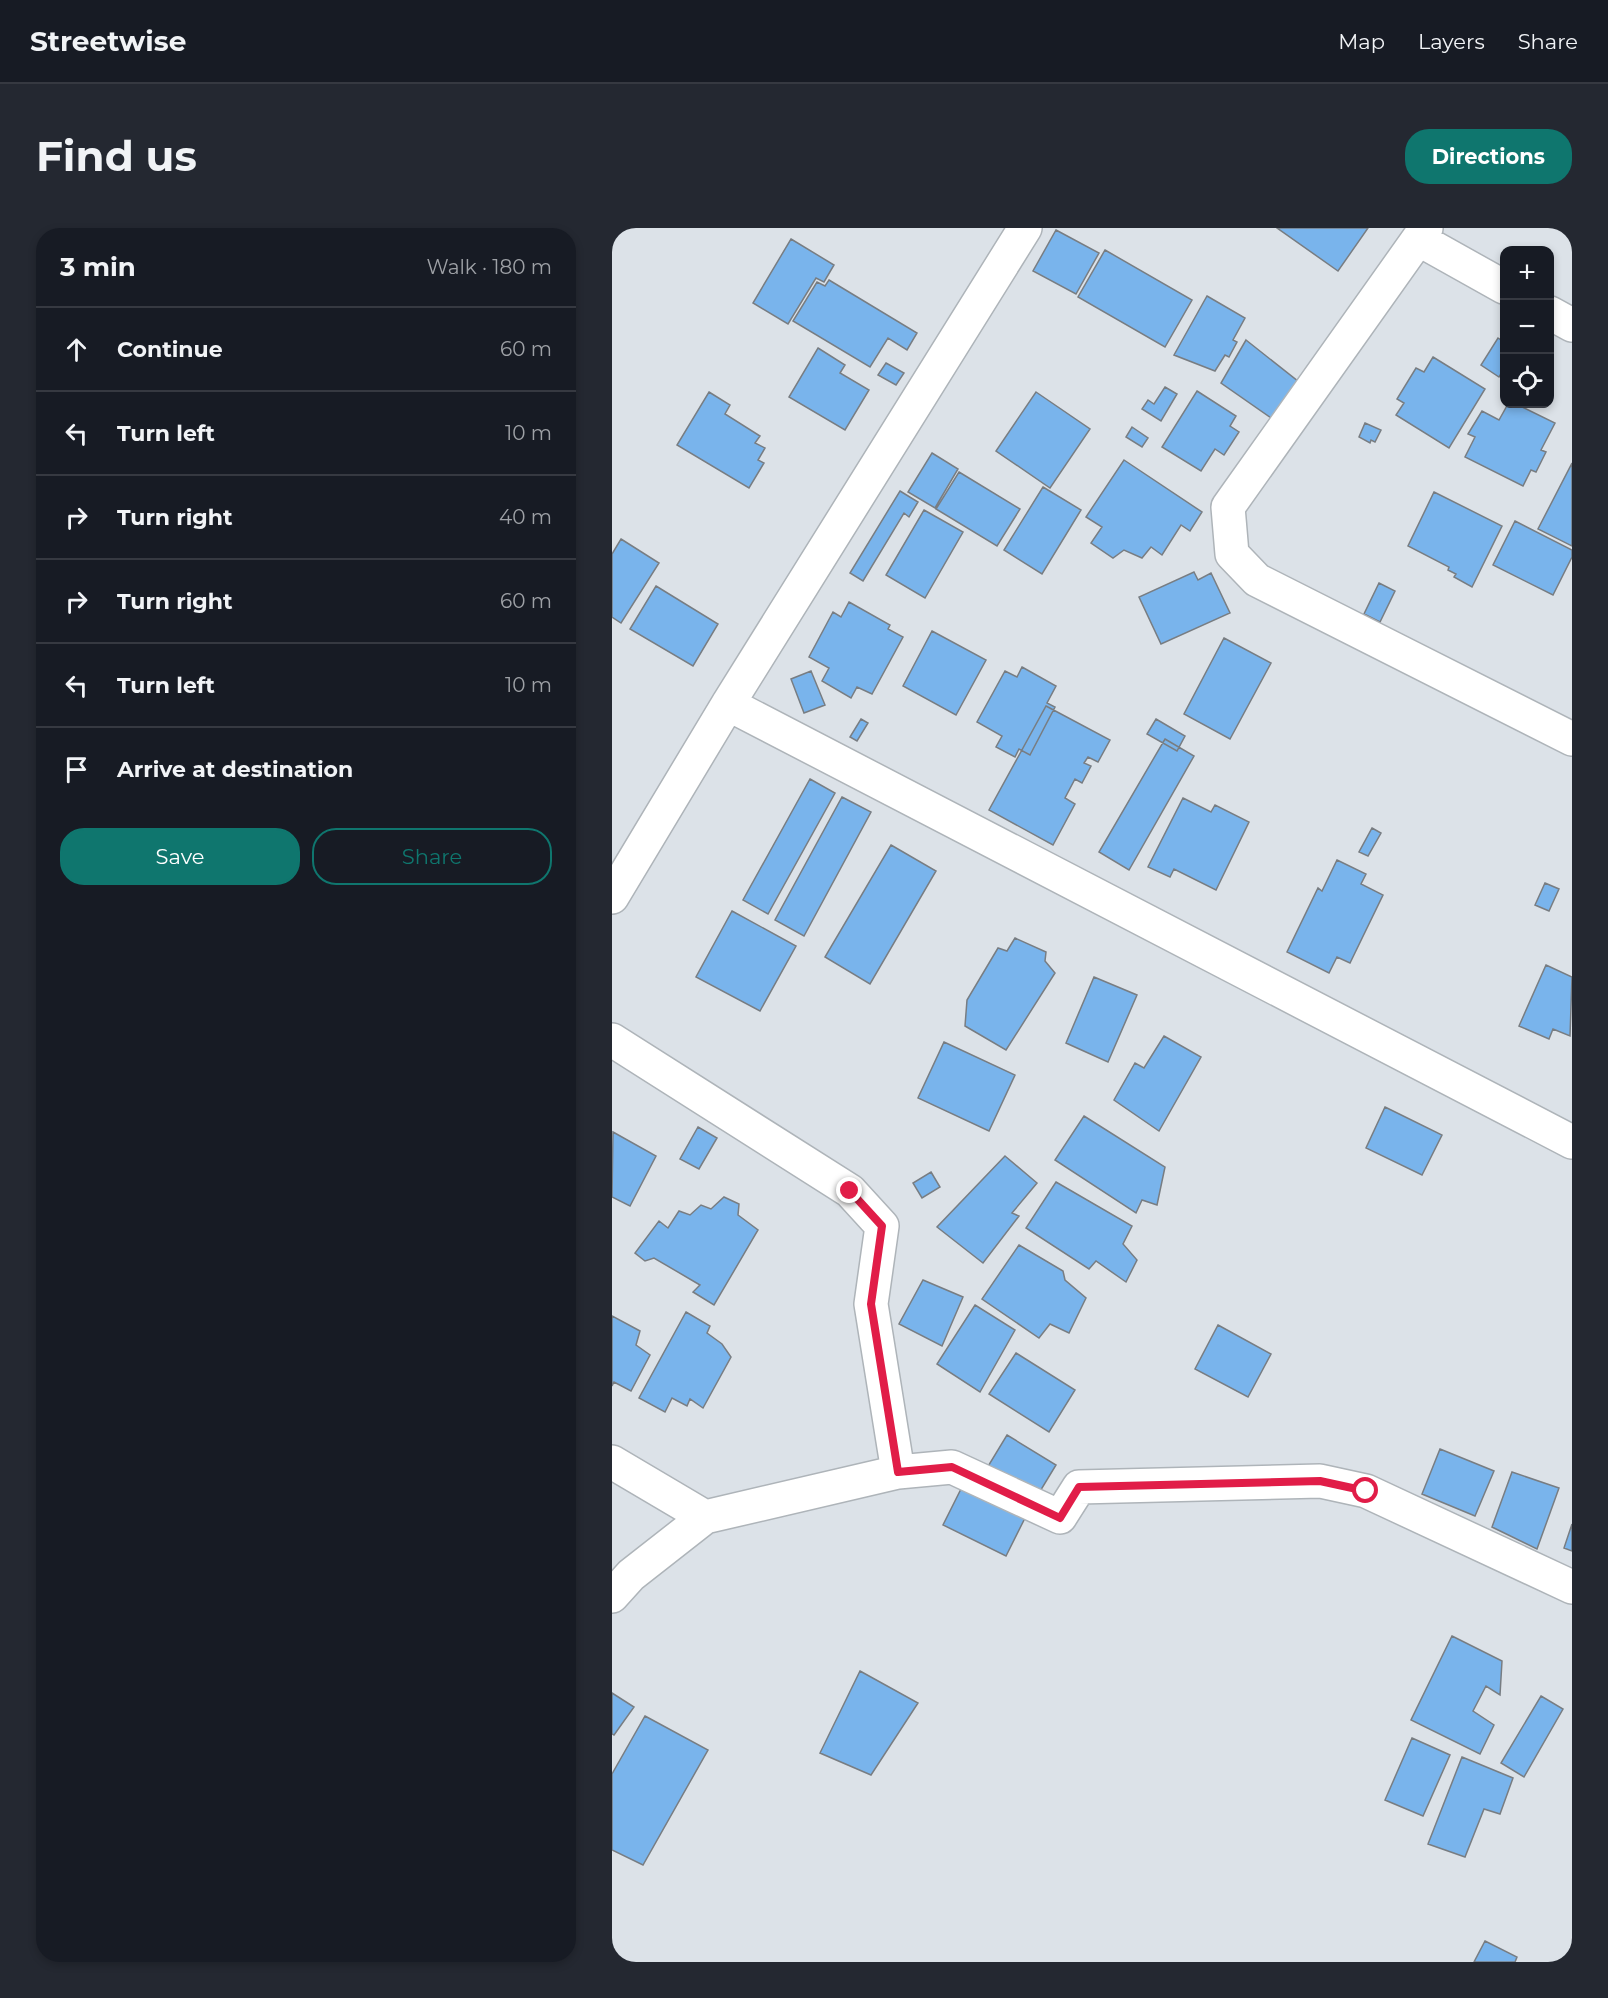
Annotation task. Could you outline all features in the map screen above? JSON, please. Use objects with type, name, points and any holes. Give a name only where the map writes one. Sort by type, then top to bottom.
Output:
[{"type":"street","points":[[612,897],[728,704],[1025,228]]},
{"type":"street","points":[[1500,284],[1423,234],[1228,507],[1232,554],[1257,580],[1572,739]]},
{"type":"street","points":[[1554,315],[1572,325]]},
{"type":"street","points":[[728,704],[1572,1142]]},
{"type":"street","points":[[612,1040],[850,1191],[882,1226],[871,1304],[898,1472]]},
{"type":"street","points":[[612,1462],[705,1517]]},
{"type":"street","points":[[612,1596],[631,1575],[705,1517],[898,1472],[952,1467],[1060,1518],[1079,1487],[1320,1481],[1366,1491],[1572,1587]]},
{"type":"building","points":[[1277,228],[1368,228],[1338,271]]},
{"type":"building","points":[[1056,230],[1099,253],[1076,294],[1033,271]]},
{"type":"building","points":[[791,239],[834,265],[824,282],[816,278],[788,324],[753,303]]},
{"type":"building","points":[[1105,250],[1192,300],[1165,347],[1078,297]]},
{"type":"building","points":[[829,280],[917,333],[907,350],[888,338],[870,367],[793,321],[817,282],[825,286]]},
{"type":"building","points":[[1207,296],[1245,318],[1233,340],[1237,342],[1229,357],[1225,355],[1215,371],[1174,355]]},
{"type":"building","points":[[1498,338],[1500,339],[1499,377],[1481,365]]},
{"type":"building","points":[[1246,340],[1299,382],[1274,420],[1221,383]]},
{"type":"building","points":[[818,348],[845,365],[840,373],[869,390],[845,430],[789,397]]},
{"type":"building","points":[[1433,357],[1485,389],[1449,448],[1396,415],[1404,403],[1397,399],[1416,368],[1424,372]]},
{"type":"building","points":[[886,363],[904,373],[896,385],[878,375]]},
{"type":"building","points":[[1165,387],[1177,394],[1161,421],[1142,409],[1148,400],[1154,404]]},
{"type":"building","points":[[1197,391],[1236,416],[1230,426],[1239,432],[1224,455],[1215,449],[1201,471],[1162,447]]},
{"type":"building","points":[[709,392],[730,405],[725,414],[760,436],[755,443],[765,448],[758,460],[764,463],[749,488],[677,445]]},
{"type":"building","points":[[1036,392],[1090,429],[1050,488],[996,451]]},
{"type":"building","points":[[1506,408],[1524,408],[1555,423],[1541,450],[1546,452],[1536,472],[1531,470],[1523,486],[1465,457],[1475,437],[1468,434],[1482,411],[1499,420]]},
{"type":"building","points":[[1365,423],[1381,430],[1375,442],[1371,440],[1370,443],[1359,437]]},
{"type":"building","points":[[1132,427],[1148,438],[1142,447],[1126,437]]},
{"type":"building","points":[[932,453],[958,469],[935,508],[908,492]]},
{"type":"building","points":[[1124,460],[1202,512],[1190,531],[1181,525],[1162,555],[1151,547],[1142,558],[1124,550],[1113,558],[1091,543],[1102,527],[1086,517]]},
{"type":"building","points":[[1572,463],[1572,546],[1538,529]]},
{"type":"building","points":[[959,472],[1020,509],[997,546],[936,509]]},
{"type":"building","points":[[1043,487],[1081,510],[1042,574],[1004,550]]},
{"type":"building","points":[[900,491],[918,502],[909,517],[904,513],[863,581],[850,573]]},
{"type":"building","points":[[1434,492],[1502,526],[1472,587],[1454,577],[1456,574],[1448,570],[1449,567],[1408,546]]},
{"type":"building","points":[[924,510],[963,532],[925,598],[886,575]]},
{"type":"building","points":[[1515,521],[1572,550],[1572,557],[1553,595],[1493,565]]},
{"type":"building","points":[[621,539],[659,563],[621,623],[612,617],[612,554]]},
{"type":"building","points":[[1194,572],[1198,580],[1211,573],[1230,613],[1161,644],[1139,597]]},
{"type":"building","points":[[1379,583],[1395,591],[1380,622],[1364,614]]},
{"type":"building","points":[[656,586],[718,624],[693,666],[630,629]]},
{"type":"building","points":[[849,602],[890,625],[888,629],[903,637],[872,694],[857,687],[851,698],[822,681],[829,668],[809,657],[833,612],[841,617]]},
{"type":"building","points":[[932,631],[986,660],[956,715],[903,686]]},
{"type":"building","points":[[1224,638],[1271,663],[1230,739],[1184,714]]},
{"type":"building","points":[[1022,667],[1056,686],[1047,703],[1055,707],[1030,755],[1019,749],[1015,757],[996,747],[1002,736],[977,722],[1005,671],[1017,677]]},
{"type":"building","points":[[811,671],[825,705],[804,713],[791,679]]},
{"type":"building","points":[[1046,706],[1110,740],[1098,762],[1088,757],[1084,763],[1091,766],[1082,783],[1075,779],[1065,798],[1075,804],[1053,845],[989,810]]},
{"type":"building","points":[[861,719],[868,723],[857,741],[850,737]]},
{"type":"building","points":[[1156,719],[1185,736],[1177,751],[1147,734]]},
{"type":"building","points":[[1165,739],[1194,756],[1129,870],[1099,852]]},
{"type":"building","points":[[810,779],[835,793],[768,914],[743,900]]},
{"type":"building","points":[[842,797],[871,812],[804,936],[775,920]]},
{"type":"building","points":[[1183,798],[1211,812],[1215,805],[1249,822],[1216,890],[1174,869],[1170,877],[1148,867]]},
{"type":"building","points":[[1372,828],[1381,833],[1368,856],[1359,852]]},
{"type":"building","points":[[891,845],[936,871],[870,984],[825,957]]},
{"type":"building","points":[[1337,860],[1366,874],[1361,884],[1383,895],[1350,963],[1337,957],[1329,973],[1287,952],[1318,888],[1322,891]]},
{"type":"building","points":[[1545,883],[1559,889],[1549,911],[1535,905]]},
{"type":"building","points":[[732,911],[796,946],[760,1011],[696,977]]},
{"type":"building","points":[[1015,938],[1046,952],[1045,961],[1055,973],[1006,1050],[965,1026],[967,1000],[998,948],[1007,951]]},
{"type":"building","points":[[1546,965],[1572,977],[1570,1036],[1553,1029],[1549,1039],[1519,1026]]},
{"type":"building","points":[[1094,977],[1137,995],[1108,1062],[1066,1043]]},
{"type":"building","points":[[1164,1036],[1201,1057],[1159,1131],[1114,1100],[1135,1063],[1144,1068]]},
{"type":"building","points":[[944,1042],[1015,1075],[989,1131],[918,1098]]},
{"type":"building","points":[[1385,1107],[1442,1135],[1422,1175],[1366,1148]]},
{"type":"building","points":[[1084,1116],[1165,1167],[1157,1205],[1142,1200],[1136,1213],[1055,1160]]},
{"type":"building","points":[[698,1127],[717,1138],[699,1169],[680,1159]]},
{"type":"building","points":[[613,1132],[656,1156],[630,1206],[612,1197]]},
{"type":"building","points":[[1005,1156],[1037,1183],[1012,1213],[1019,1216],[983,1263],[937,1227]]},
{"type":"building","points":[[931,1172],[940,1187],[922,1198],[913,1183]]},
{"type":"building","points":[[1056,1182],[1132,1226],[1123,1244],[1137,1260],[1126,1282],[1096,1261],[1089,1269],[1026,1228]]},
{"type":"building","points":[[724,1197],[739,1204],[738,1215],[758,1230],[714,1305],[693,1292],[700,1285],[654,1258],[645,1261],[635,1253],[659,1221],[668,1228],[679,1211],[690,1215],[701,1205],[711,1209]]},
{"type":"building","points":[[1019,1245],[1063,1271],[1065,1280],[1086,1298],[1069,1333],[1050,1324],[1039,1338],[982,1299]]},
{"type":"building","points":[[923,1280],[963,1297],[942,1346],[899,1324]]},
{"type":"building","points":[[975,1305],[1015,1330],[980,1392],[937,1364]]},
{"type":"building","points":[[686,1312],[710,1326],[707,1333],[722,1344],[731,1357],[703,1408],[690,1399],[687,1406],[672,1398],[665,1412],[639,1398]]},
{"type":"building","points":[[612,1316],[640,1331],[636,1345],[650,1355],[631,1391],[614,1382],[612,1386]]},
{"type":"building","points":[[1218,1325],[1271,1354],[1248,1397],[1195,1369]]},
{"type":"building","points":[[1016,1353],[1075,1390],[1049,1432],[989,1394]]},
{"type":"building","points":[[1007,1435],[1056,1465],[1036,1498],[987,1468]]},
{"type":"building","points":[[1440,1449],[1494,1471],[1475,1516],[1422,1494]]},
{"type":"building","points":[[1512,1472],[1559,1488],[1537,1549],[1492,1527]]},
{"type":"building","points":[[964,1483],[1027,1514],[1006,1556],[943,1525]]},
{"type":"building","points":[[1572,1524],[1572,1551],[1564,1548]]},
{"type":"building","points":[[1452,1636],[1502,1661],[1500,1695],[1486,1686],[1473,1711],[1494,1725],[1480,1754],[1411,1720]]},
{"type":"building","points":[[860,1671],[918,1703],[871,1775],[820,1753]]},
{"type":"building","points":[[612,1693],[634,1707],[614,1735],[612,1734]]},
{"type":"building","points":[[1541,1696],[1563,1709],[1524,1777],[1501,1763]]},
{"type":"building","points":[[645,1716],[708,1750],[643,1865],[612,1850],[612,1774]]},
{"type":"building","points":[[1412,1738],[1450,1755],[1423,1816],[1385,1800]]},
{"type":"building","points":[[1462,1757],[1513,1778],[1500,1814],[1484,1809],[1465,1857],[1428,1844]]},
{"type":"building","points":[[1485,1941],[1517,1957],[1515,1962],[1474,1962]]},
{"type":"route","points":[[850,1191],[882,1226],[871,1304],[898,1472],[952,1467],[1060,1518],[1079,1487],[1256,1485],[1320,1481],[1366,1491]]}]
